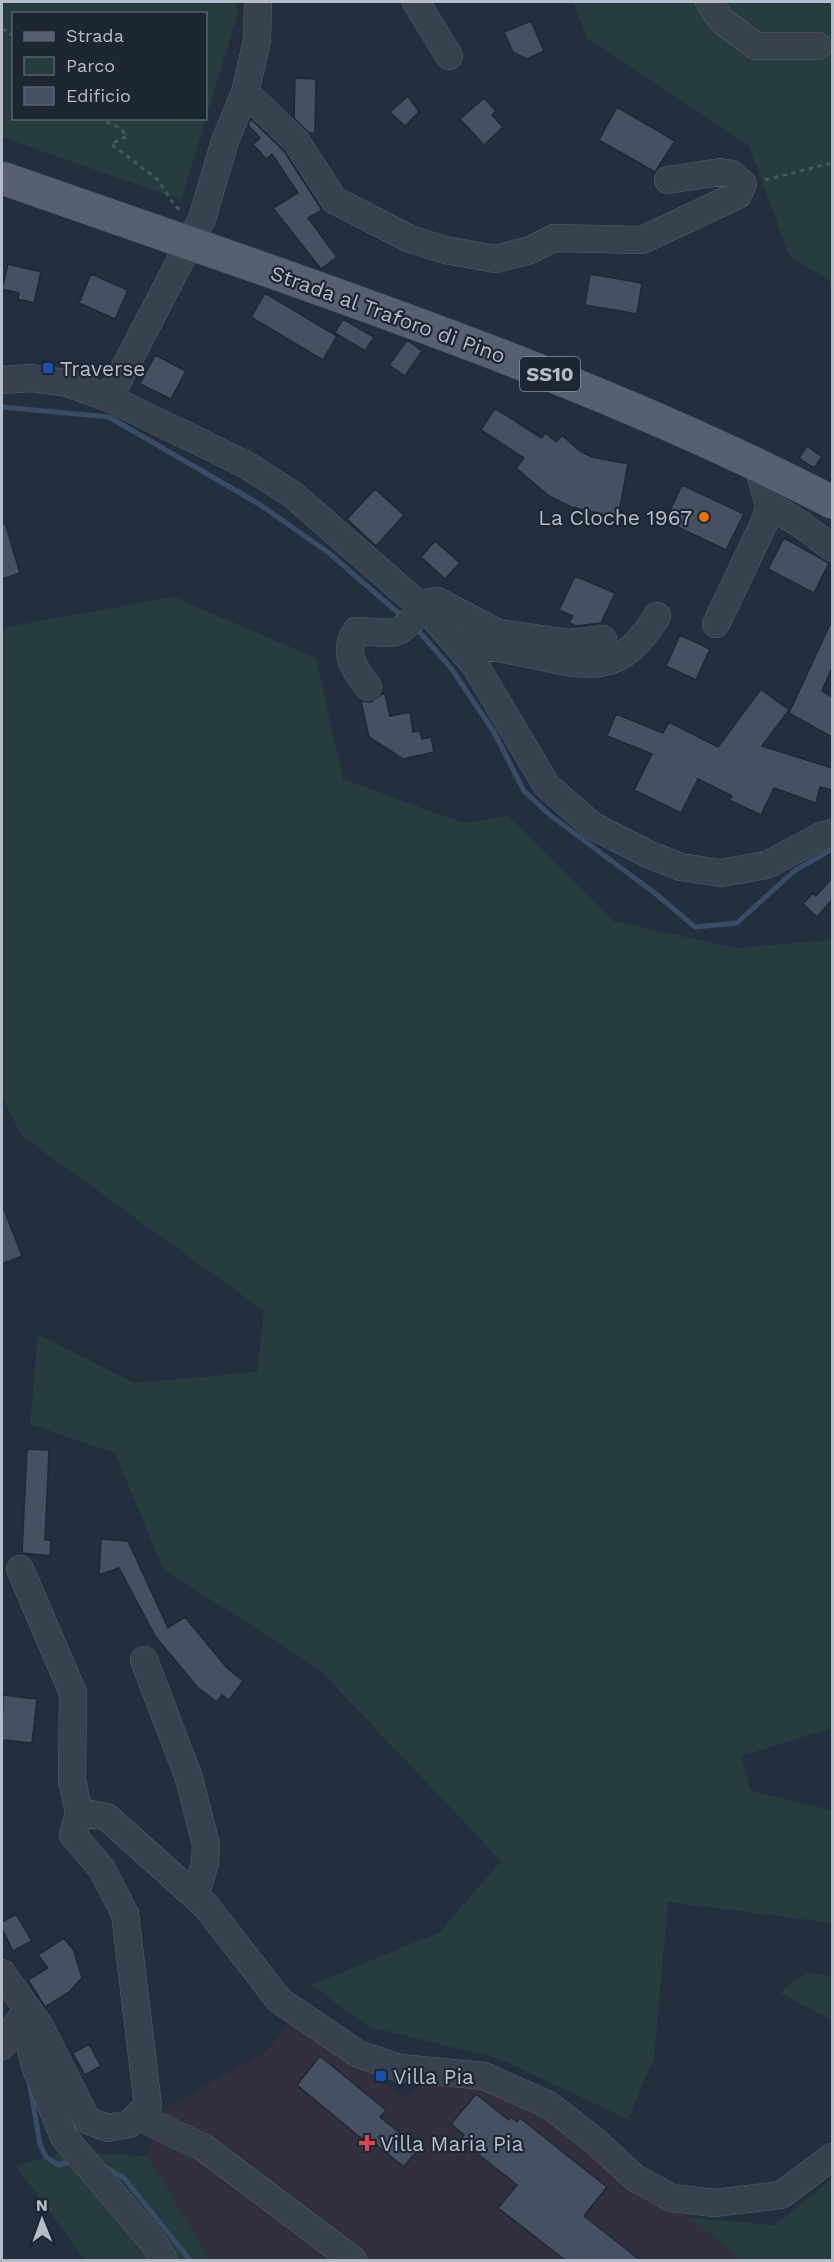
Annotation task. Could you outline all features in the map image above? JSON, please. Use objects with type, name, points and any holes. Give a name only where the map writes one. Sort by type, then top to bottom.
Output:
[{"type":"main road","name":"Strada al Traforo di Pino","points":[[2,178],[258,267],[520,362],[634,409],[832,502]]},
{"type":"street","points":[[109,398],[202,219],[225,141],[245,92],[257,41],[258,2]]},
{"type":"street","points":[[416,2],[449,56]]},
{"type":"street","points":[[709,2],[721,20],[756,46],[818,46]]},
{"type":"street","points":[[245,92],[296,141],[334,200],[410,239],[445,250],[496,259],[530,250],[554,238],[642,240],[738,195],[743,184],[732,174],[720,172],[668,180]]},
{"type":"street","points":[[2,380],[31,378],[67,383],[109,398],[245,464],[291,494],[416,614],[456,643],[476,665],[547,786],[593,826],[648,854],[681,867],[721,873],[767,865],[819,837],[832,833]]},
{"type":"street","points":[[716,624],[766,519],[769,505],[758,466]]},
{"type":"street","points":[[769,505],[802,525],[832,548]]},
{"type":"street","points":[[368,687],[353,668],[350,641],[356,631],[392,635],[416,614],[437,601],[498,633],[570,643],[603,639]]},
{"type":"street","points":[[456,643],[498,647],[585,666],[606,663],[630,650],[646,633],[657,616]]},
{"type":"street","points":[[2,1973],[23,2009],[39,2025],[87,2120],[107,2128],[129,2124],[148,2106],[125,1914],[102,1869],[73,1835],[79,1812],[72,1780],[73,1693],[20,1569]]},
{"type":"street","points":[[144,1660],[189,1778],[206,1845],[206,1863],[195,1896]]},
{"type":"street","points":[[79,1812],[107,1817],[195,1896],[279,2000],[358,2054],[400,2068],[484,2076],[549,2104],[594,2140],[635,2178],[672,2198],[714,2203],[781,2195],[832,2157]]},
{"type":"street","points":[[2,2046],[23,2009]]},
{"type":"street","points":[[23,2009],[35,2066],[64,2137],[153,2242],[164,2260]]},
{"type":"street","points":[[138,2116],[204,2148],[352,2260]]},
{"type":"path","points":[[102,120],[120,128],[127,136],[111,144],[157,179],[176,207],[202,219]]},
{"type":"path","points":[[743,184],[832,163]]},
{"type":"shaded area","name":"Villa Maria Pia","points":[[290,2022],[408,2099],[424,2079],[489,2086],[569,2130],[613,2177],[630,2190],[690,2218],[741,2257],[739,2260],[211,2260],[147,2156],[165,2108],[265,2053]]},
{"type":"green space","points":[[2,2],[235,2],[239,10],[207,115],[207,12],[12,12],[12,120],[205,120],[181,200],[2,137]]},
{"type":"green space","points":[[573,2],[832,2],[832,282],[790,257],[749,146],[588,39]]},
{"type":"green space","points":[[174,597],[316,658],[343,779],[463,823],[508,816],[613,921],[736,948],[832,940],[832,1728],[741,1756],[751,1791],[832,1810],[832,1923],[668,1902],[654,2058],[628,2119],[497,2058],[370,2027],[311,1985],[440,1932],[501,1861],[319,1669],[163,1569],[115,1453],[30,1424],[38,1334],[135,1383],[257,1372],[264,1311],[22,1136],[2,1097],[2,632],[7,627]]},
{"type":"green space","points":[[806,1972],[832,1977],[832,2020],[780,1993]]},
{"type":"green space","points":[[64,2152],[147,2156],[211,2260],[85,2260],[16,2166]]},
{"type":"green space","points":[[832,2179],[832,2254],[828,2260],[739,2260],[740,2257],[690,2218],[775,2225]]},
{"type":"building","points":[[531,21],[544,51],[527,59],[513,52],[504,32]]},
{"type":"building","points":[[295,78],[316,79],[315,133],[309,133],[294,118]]},
{"type":"building","points":[[408,96],[419,112],[405,126],[390,112]]},
{"type":"building","points":[[484,98],[496,111],[492,115],[503,127],[484,145],[460,119]]},
{"type":"building","points":[[617,107],[675,141],[655,172],[599,140]]},
{"type":"building","points":[[251,119],[284,151],[322,210],[308,218],[337,257],[321,269],[273,208],[298,193],[272,154],[266,159],[253,144],[260,138],[248,125]]},
{"type":"building","points":[[8,264],[41,272],[34,303],[18,299],[19,293],[2,289]]},
{"type":"building","points":[[91,274],[128,290],[115,319],[79,303]]},
{"type":"building","points":[[590,274],[642,283],[637,314],[585,305]]},
{"type":"building","points":[[265,293],[337,336],[323,360],[251,317]]},
{"type":"building","points":[[343,319],[374,337],[365,351],[335,333]]},
{"type":"building","points":[[407,340],[422,351],[405,376],[389,365]]},
{"type":"building","points":[[155,355],[186,371],[171,399],[140,384]]},
{"type":"building","points":[[495,408],[541,438],[546,433],[556,442],[562,435],[580,451],[592,457],[628,464],[618,518],[571,507],[549,496],[516,468],[524,458],[481,430]]},
{"type":"building","points":[[807,446],[822,457],[814,468],[799,458]]},
{"type":"building","name":"La Cloche 1967","points":[[682,485],[744,514],[726,550],[665,521]]},
{"type":"building","points":[[375,489],[404,515],[376,546],[347,519]]},
{"type":"building","points":[[5,523],[20,573],[2,579],[2,524]]},
{"type":"building","points":[[784,538],[829,563],[814,593],[768,569]]},
{"type":"building","points":[[435,541],[460,563],[445,579],[421,557]]},
{"type":"building","points":[[575,576],[615,593],[601,623],[576,626],[569,623],[573,616],[559,610]]},
{"type":"building","points":[[832,620],[832,668],[822,691],[832,697],[832,737],[789,713]]},
{"type":"building","points":[[680,635],[710,649],[696,680],[666,666]]},
{"type":"building","points":[[761,689],[789,710],[762,746],[832,768],[832,790],[820,787],[816,803],[774,788],[761,815],[729,800],[732,796],[698,779],[681,813],[634,790],[652,754],[607,736],[616,714],[663,733],[669,722],[718,747]]},
{"type":"building","points":[[385,694],[390,716],[410,712],[413,732],[420,731],[422,739],[431,737],[434,752],[403,759],[369,737],[361,701],[371,702]]},
{"type":"building","points":[[832,878],[832,900],[817,917],[803,904],[813,893],[816,896]]},
{"type":"building","points":[[2,1204],[22,1256],[2,1264]]},
{"type":"building","points":[[27,1449],[49,1450],[45,1540],[51,1540],[50,1556],[22,1553]]},
{"type":"building","points":[[101,1539],[128,1541],[168,1628],[185,1617],[227,1668],[243,1681],[229,1700],[222,1695],[217,1702],[198,1688],[155,1636],[119,1568],[99,1575]]},
{"type":"building","points":[[3,1695],[37,1699],[32,1743],[2,1740]]},
{"type":"building","points":[[16,1914],[32,1941],[13,1951],[2,1929],[2,1922]]},
{"type":"building","points":[[64,1938],[74,1951],[82,1978],[69,1992],[45,2007],[28,1980],[48,1968],[38,1955]]},
{"type":"building","points":[[89,2044],[101,2066],[85,2075],[73,2053]]},
{"type":"building","points":[[320,2056],[386,2110],[380,2117],[419,2148],[404,2167],[365,2136],[362,2139],[297,2085]]},
{"type":"building","points":[[476,2094],[509,2120],[511,2117],[517,2122],[520,2118],[607,2187],[584,2216],[640,2260],[565,2260],[498,2208],[517,2185],[460,2140],[464,2135],[451,2124]]},
{"type":"waterway","points":[[2,407],[109,417],[259,504],[329,553],[403,617]]},
{"type":"waterway","points":[[415,627],[451,668],[494,732],[524,791],[550,815],[656,894],[695,927],[737,923],[794,871],[832,849]]},
{"type":"waterway","points":[[30,2086],[40,2144],[46,2157],[58,2165],[70,2162]]},
{"type":"waterway","points":[[103,2166],[124,2178],[190,2260]]},
{"type":"place","name":"Traverse","points":[[48,368]]},
{"type":"place","name":"La Cloche 1967","points":[[704,517]]},
{"type":"place","name":"Villa Pia","points":[[381,2076]]},
{"type":"place","name":"Villa Maria Pia","points":[[367,2143]]}]
